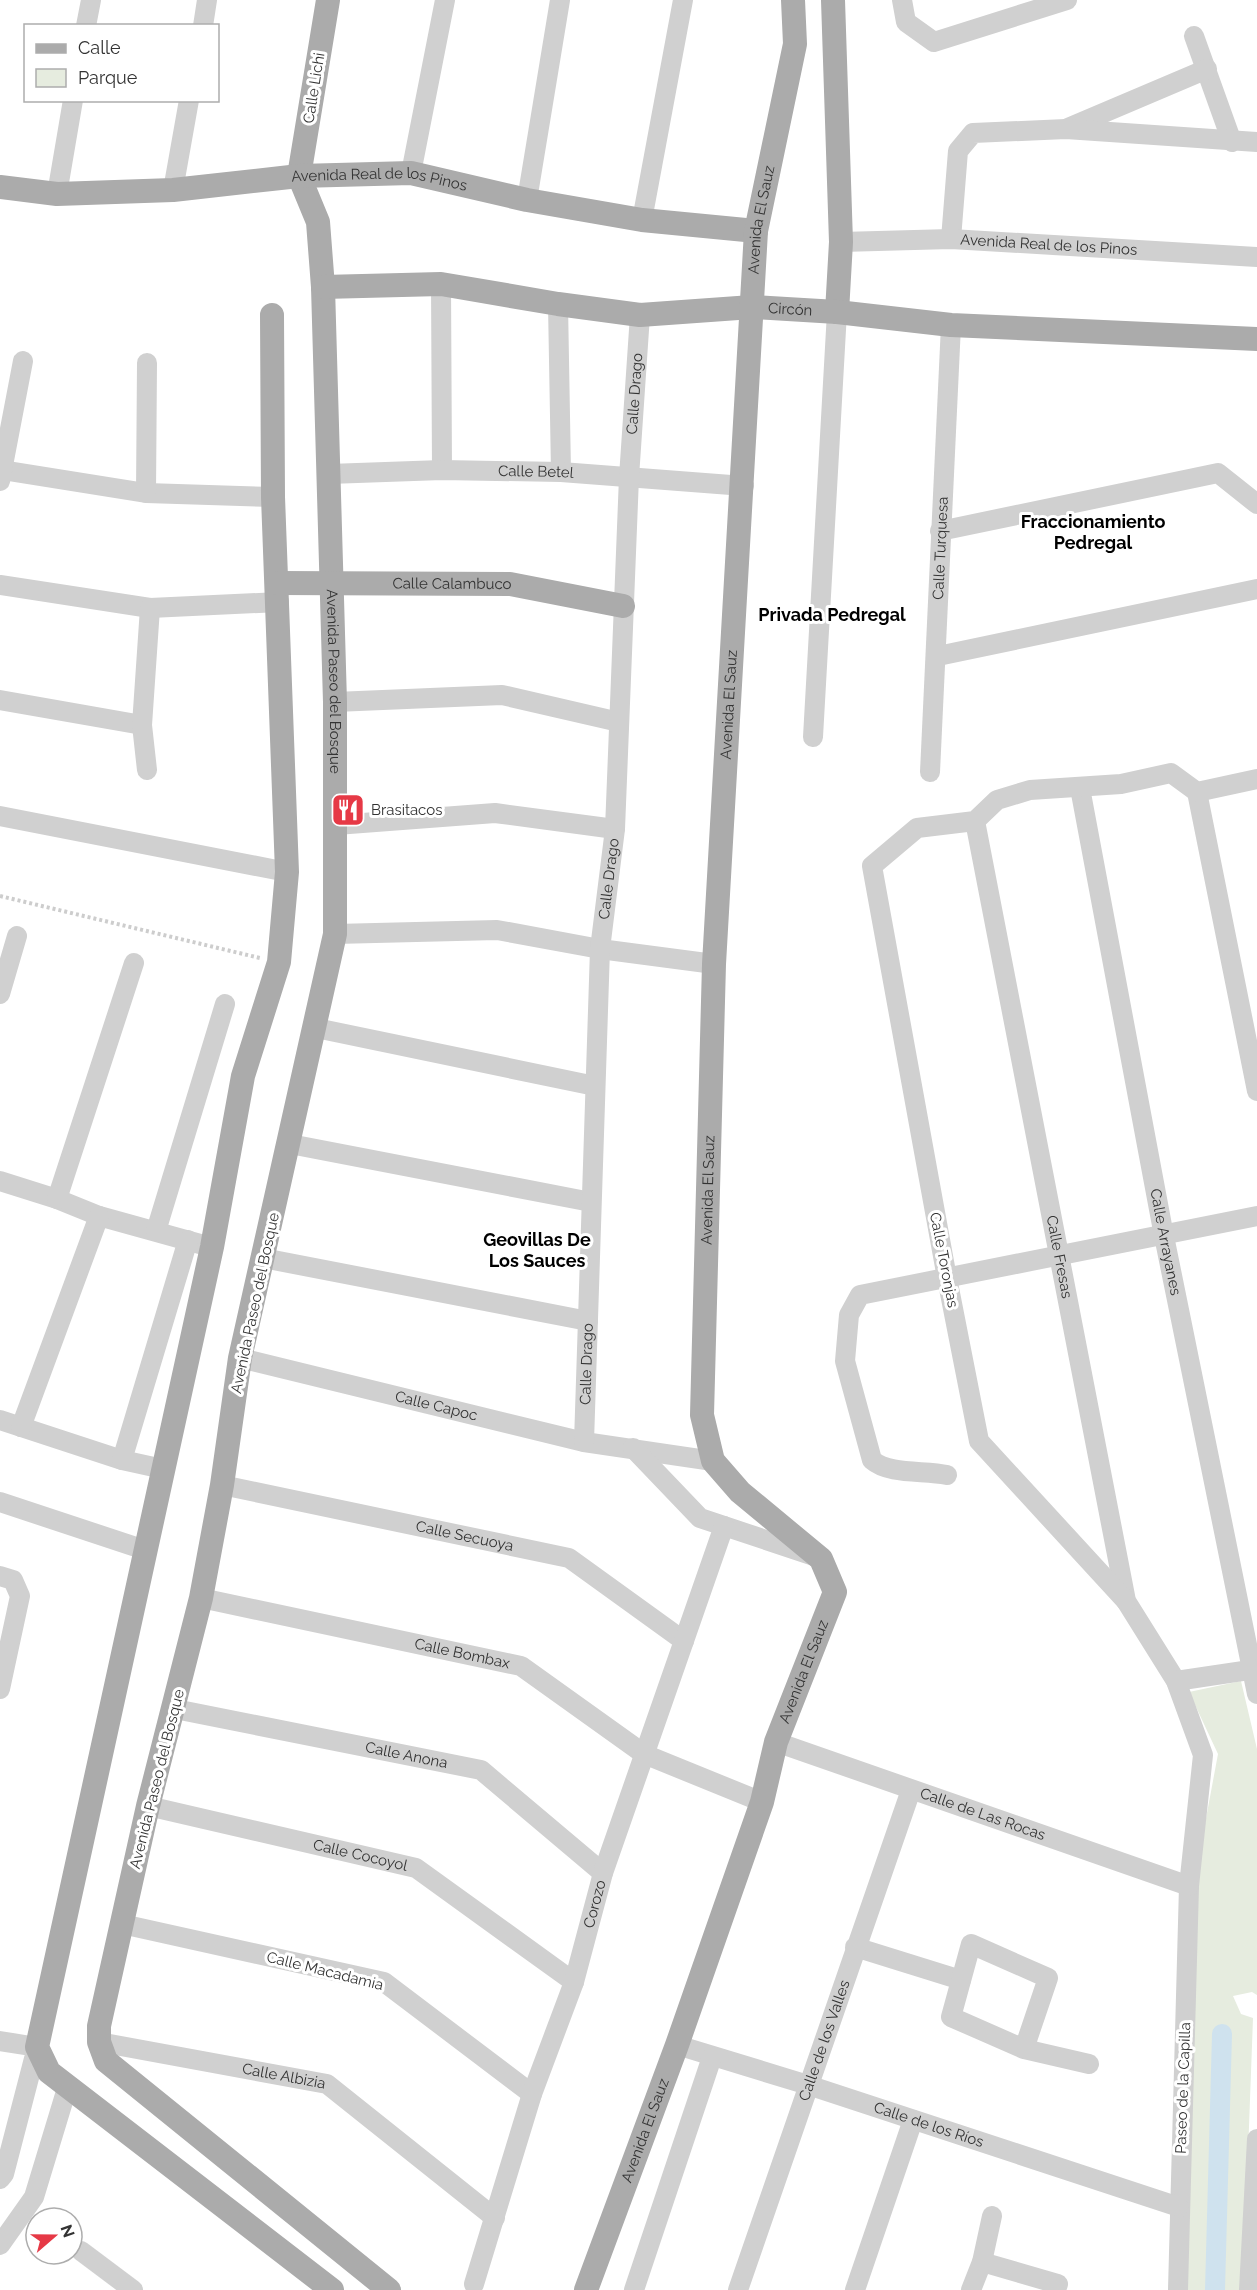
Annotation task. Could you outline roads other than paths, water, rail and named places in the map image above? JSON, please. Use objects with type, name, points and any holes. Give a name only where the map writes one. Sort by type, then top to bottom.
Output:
[{"type":"main road","name":"Calle Lichi","points":[[299,176],[328,0]]},
{"type":"main road","name":"Avenida El Sauz","points":[[586,2290],[677,2045],[762,1802],[776,1742],[835,1592],[821,1558],[740,1492],[713,1461],[702,1415],[714,964],[744,486],[756,231],[795,44],[793,0]]},
{"type":"main road","points":[[833,0],[841,243],[837,312]]},
{"type":"main road","name":"Avenida Real de los Pinos","points":[[0,187],[57,194],[173,190],[299,176],[411,173],[527,200],[642,220],[756,231]]},
{"type":"main road","name":"Avenida Paseo del Bosque","points":[[99,2042],[99,2026],[148,1806],[175,1709],[201,1598],[222,1485],[240,1358],[316,1028],[335,934],[335,702],[323,287],[318,222],[299,176]]},
{"type":"main road","name":"Circón","points":[[323,287],[441,284],[640,315],[752,307],[837,312],[951,325],[1256,340]]},
{"type":"main road","points":[[272,315],[273,497],[287,872],[279,962],[243,1076],[212,1247],[37,2047],[49,2072],[332,2290]]},
{"type":"main road","name":"Calle Calambuco","points":[[278,593],[332,583],[510,584],[623,606]]},
{"type":"main road","points":[[99,2042],[106,2061],[389,2290]]},
{"type":"street","points":[[87,24],[91,0]]},
{"type":"street","points":[[202,24],[207,0]]},
{"type":"street","points":[[411,173],[445,0]]},
{"type":"street","points":[[527,200],[560,0]]},
{"type":"street","points":[[642,220],[683,0]]},
{"type":"street","points":[[902,0],[906,22],[934,42],[1067,0]]},
{"type":"street","points":[[1194,36],[1232,142]]},
{"type":"street","points":[[1066,129],[1207,69]]},
{"type":"street","points":[[57,194],[73,102]]},
{"type":"street","points":[[173,190],[189,102]]},
{"type":"street","points":[[951,239],[958,151],[973,133],[1066,129],[1257,142]]},
{"type":"street","name":"Avenida Real de los Pinos","points":[[841,243],[951,239],[1257,256]]},
{"type":"street","points":[[441,284],[442,470]]},
{"type":"street","points":[[558,304],[561,472]]},
{"type":"street","points":[[813,737],[837,312]]},
{"type":"street","name":"Calle Drago","points":[[584,1442],[600,949],[615,829],[629,477],[640,315]]},
{"type":"street","name":"Calle Turquesa","points":[[930,772],[938,656],[940,531],[951,325]]},
{"type":"street","points":[[23,361],[1,476],[146,493],[273,497]]},
{"type":"street","points":[[146,493],[147,363]]},
{"type":"street","name":"Calle Betel","points":[[329,474],[442,470],[561,472],[744,486]]},
{"type":"street","points":[[940,531],[1218,473],[1257,504]]},
{"type":"street","points":[[0,585],[150,608],[278,593]]},
{"type":"street","points":[[938,656],[1257,589]]},
{"type":"street","points":[[147,770],[142,725],[150,608]]},
{"type":"street","points":[[335,702],[502,695],[619,722]]},
{"type":"street","points":[[0,700],[142,725]]},
{"type":"street","points":[[975,821],[997,800],[1030,790],[1120,784],[1171,773],[1197,792],[1257,1091]]},
{"type":"street","points":[[1197,792],[1257,779]]},
{"type":"street","name":"Calle Arrayanes","points":[[1080,788],[1164,1236],[1254,1670],[1257,1694]]},
{"type":"street","points":[[336,825],[495,813],[615,829]]},
{"type":"street","points":[[0,816],[287,872]]},
{"type":"street","name":"Calle Toronjas","points":[[975,821],[918,828],[872,866],[946,1278],[979,1441],[1126,1601]]},
{"type":"street","name":"Calle Fresas","points":[[975,821],[1126,1601],[1176,1681]]},
{"type":"street","points":[[335,934],[497,930],[600,949],[714,964]]},
{"type":"street","points":[[0,993],[17,936]]},
{"type":"street","points":[[57,1199],[134,963]]},
{"type":"street","points":[[156,1231],[225,1004]]},
{"type":"street","points":[[316,1028],[595,1086]]},
{"type":"street","points":[[290,1144],[591,1202]]},
{"type":"street","points":[[0,1181],[57,1199],[99,1216],[212,1247]]},
{"type":"street","points":[[21,1427],[99,1216]]},
{"type":"street","points":[[947,1475],[927,1471],[881,1468],[872,1460],[845,1361],[849,1315],[860,1295],[1257,1216]]},
{"type":"street","points":[[122,1460],[188,1240]]},
{"type":"street","points":[[263,1258],[588,1321]]},
{"type":"street","name":"Calle Capoc","points":[[240,1358],[584,1442],[713,1461]]},
{"type":"street","points":[[0,1420],[122,1460],[163,1469]]},
{"type":"street","points":[[633,1448],[700,1518],[821,1558]]},
{"type":"street","name":"Calle Secuoya","points":[[222,1485],[569,1558],[684,1641]]},
{"type":"street","points":[[0,1502],[145,1550]]},
{"type":"street","name":"Corozo","points":[[474,2284],[532,2094],[574,1982],[603,1873],[723,1526]]},
{"type":"street","points":[[0,1576],[14,1581],[20,1596],[0,1689]]},
{"type":"street","name":"Calle Bombax","points":[[201,1598],[521,1666],[644,1754],[762,1802]]},
{"type":"street","points":[[1176,1681],[1254,1670]]},
{"type":"street","name":"Paseo de la Capilla","points":[[1176,1681],[1203,1755],[1190,1886],[1178,2290]]},
{"type":"street","name":"Calle Anona","points":[[175,1709],[481,1770],[603,1873]]},
{"type":"street","name":"Calle de Las Rocas","points":[[776,1742],[1190,1886]]},
{"type":"street","name":"Calle de los Valles","points":[[738,2290],[910,1790]]},
{"type":"street","name":"Calle Cocoyol","points":[[148,1806],[416,1868],[574,1982]]},
{"type":"street","name":"Calle Macadamia","points":[[122,1924],[384,1982],[532,2094]]},
{"type":"street","points":[[1024,2049],[1048,1978],[971,1944],[951,2017],[1024,2049],[1089,2064]]},
{"type":"street","points":[[855,1947],[961,1980]]},
{"type":"street","points":[[0,2042],[37,2047],[4,2174],[0,2179]]},
{"type":"street","name":"Calle Albizia","points":[[99,2042],[327,2084],[495,2218]]},
{"type":"street","name":"Calle de los Ríos","points":[[677,2045],[808,2085],[1179,2207]]},
{"type":"street","points":[[633,2290],[712,2057]]},
{"type":"street","points":[[0,2245],[34,2197],[68,2085]]},
{"type":"street","points":[[855,2290],[913,2120]]},
{"type":"street","points":[[1249,2290],[1257,2139]]},
{"type":"street","points":[[970,2290],[982,2262],[992,2216]]},
{"type":"street","points":[[84,2254],[110,2283],[133,2290]]},
{"type":"street","points":[[982,2262],[1058,2284],[1056,2290]]},
{"type":"waterway","points":[[1215,2290],[1222,2034]]},
{"type":"place","name":"Brasitacos","points":[[348,810]]},
{"type":"district","name":"Fraccionamiento Pedregal","points":[[1093,532]]},
{"type":"district","name":"Privada Pedregal","points":[[832,615]]},
{"type":"district","name":"Geovillas De Los Sauces","points":[[537,1250]]}]
